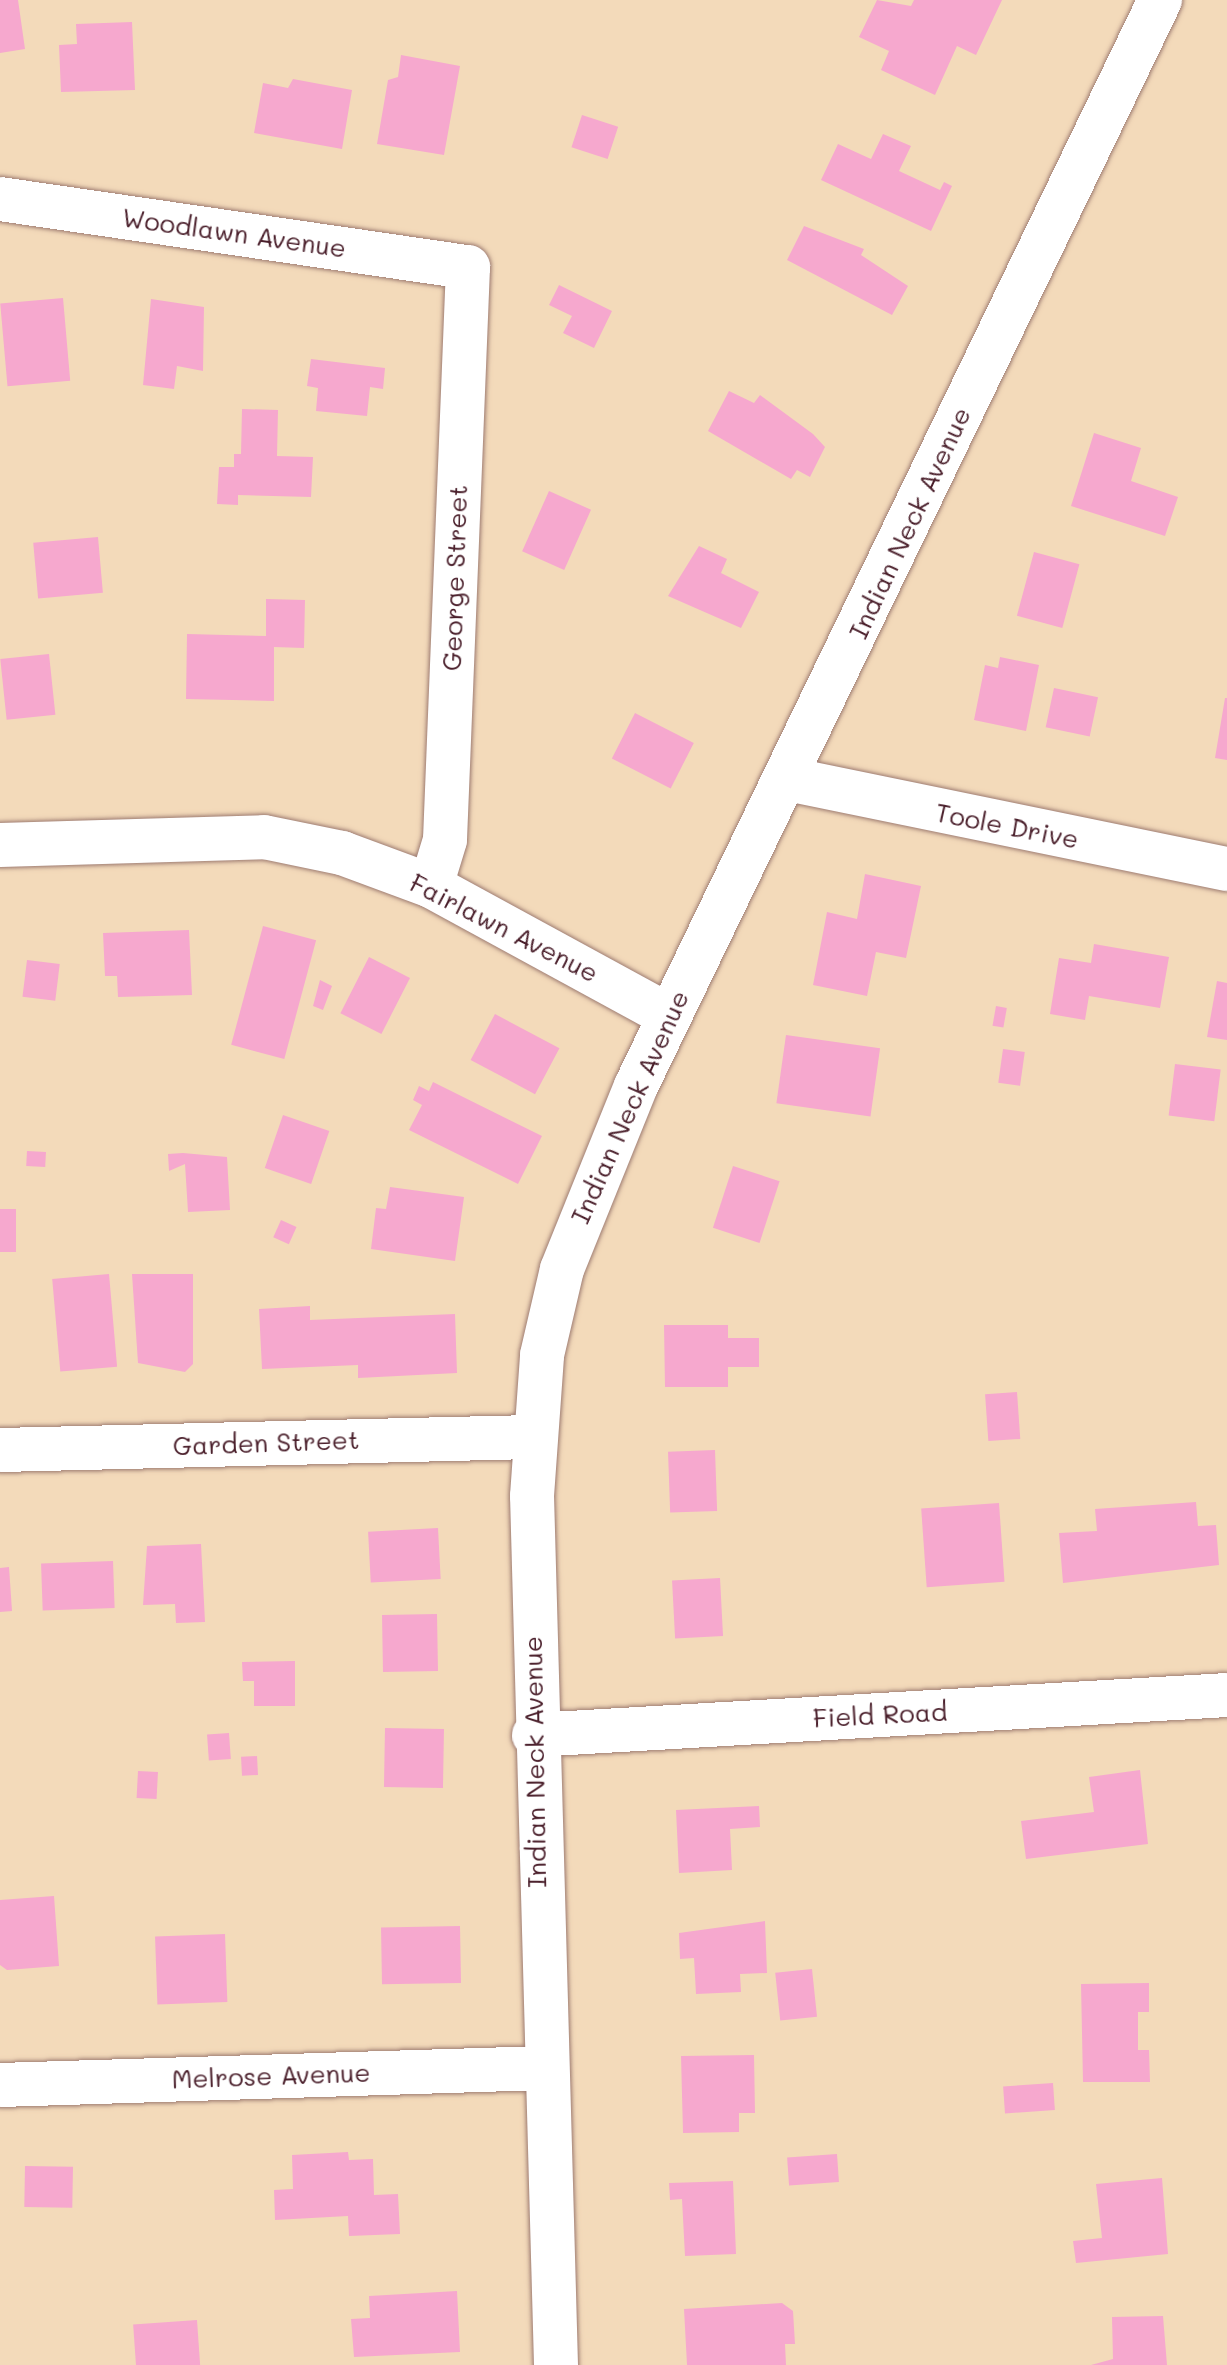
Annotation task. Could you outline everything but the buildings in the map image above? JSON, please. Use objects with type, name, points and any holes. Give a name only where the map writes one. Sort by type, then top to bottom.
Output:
[{"type":"street","name":"Indian Neck Avenue","points":[[556,2365],[543,2068],[534,1735],[533,1437],[542,1355],[566,1254],[669,1016],[788,779],[1160,0]]},
{"type":"street","name":"Woodlawn Avenue","points":[[0,199],[468,267]]},
{"type":"street","name":"George Street","points":[[431,886],[445,840],[468,267]]},
{"type":"street","name":"Toole Drive","points":[[788,779],[1227,869]]},
{"type":"street","name":"Fairlawn Avenue","points":[[0,845],[264,837],[342,853],[431,886],[669,1016]]},
{"type":"street","name":"Garden Street","points":[[0,1450],[533,1437]]},
{"type":"street","name":"Field Road","points":[[534,1735],[1227,1695]]},
{"type":"street","name":"Melrose Avenue","points":[[0,2085],[543,2068]]}]
